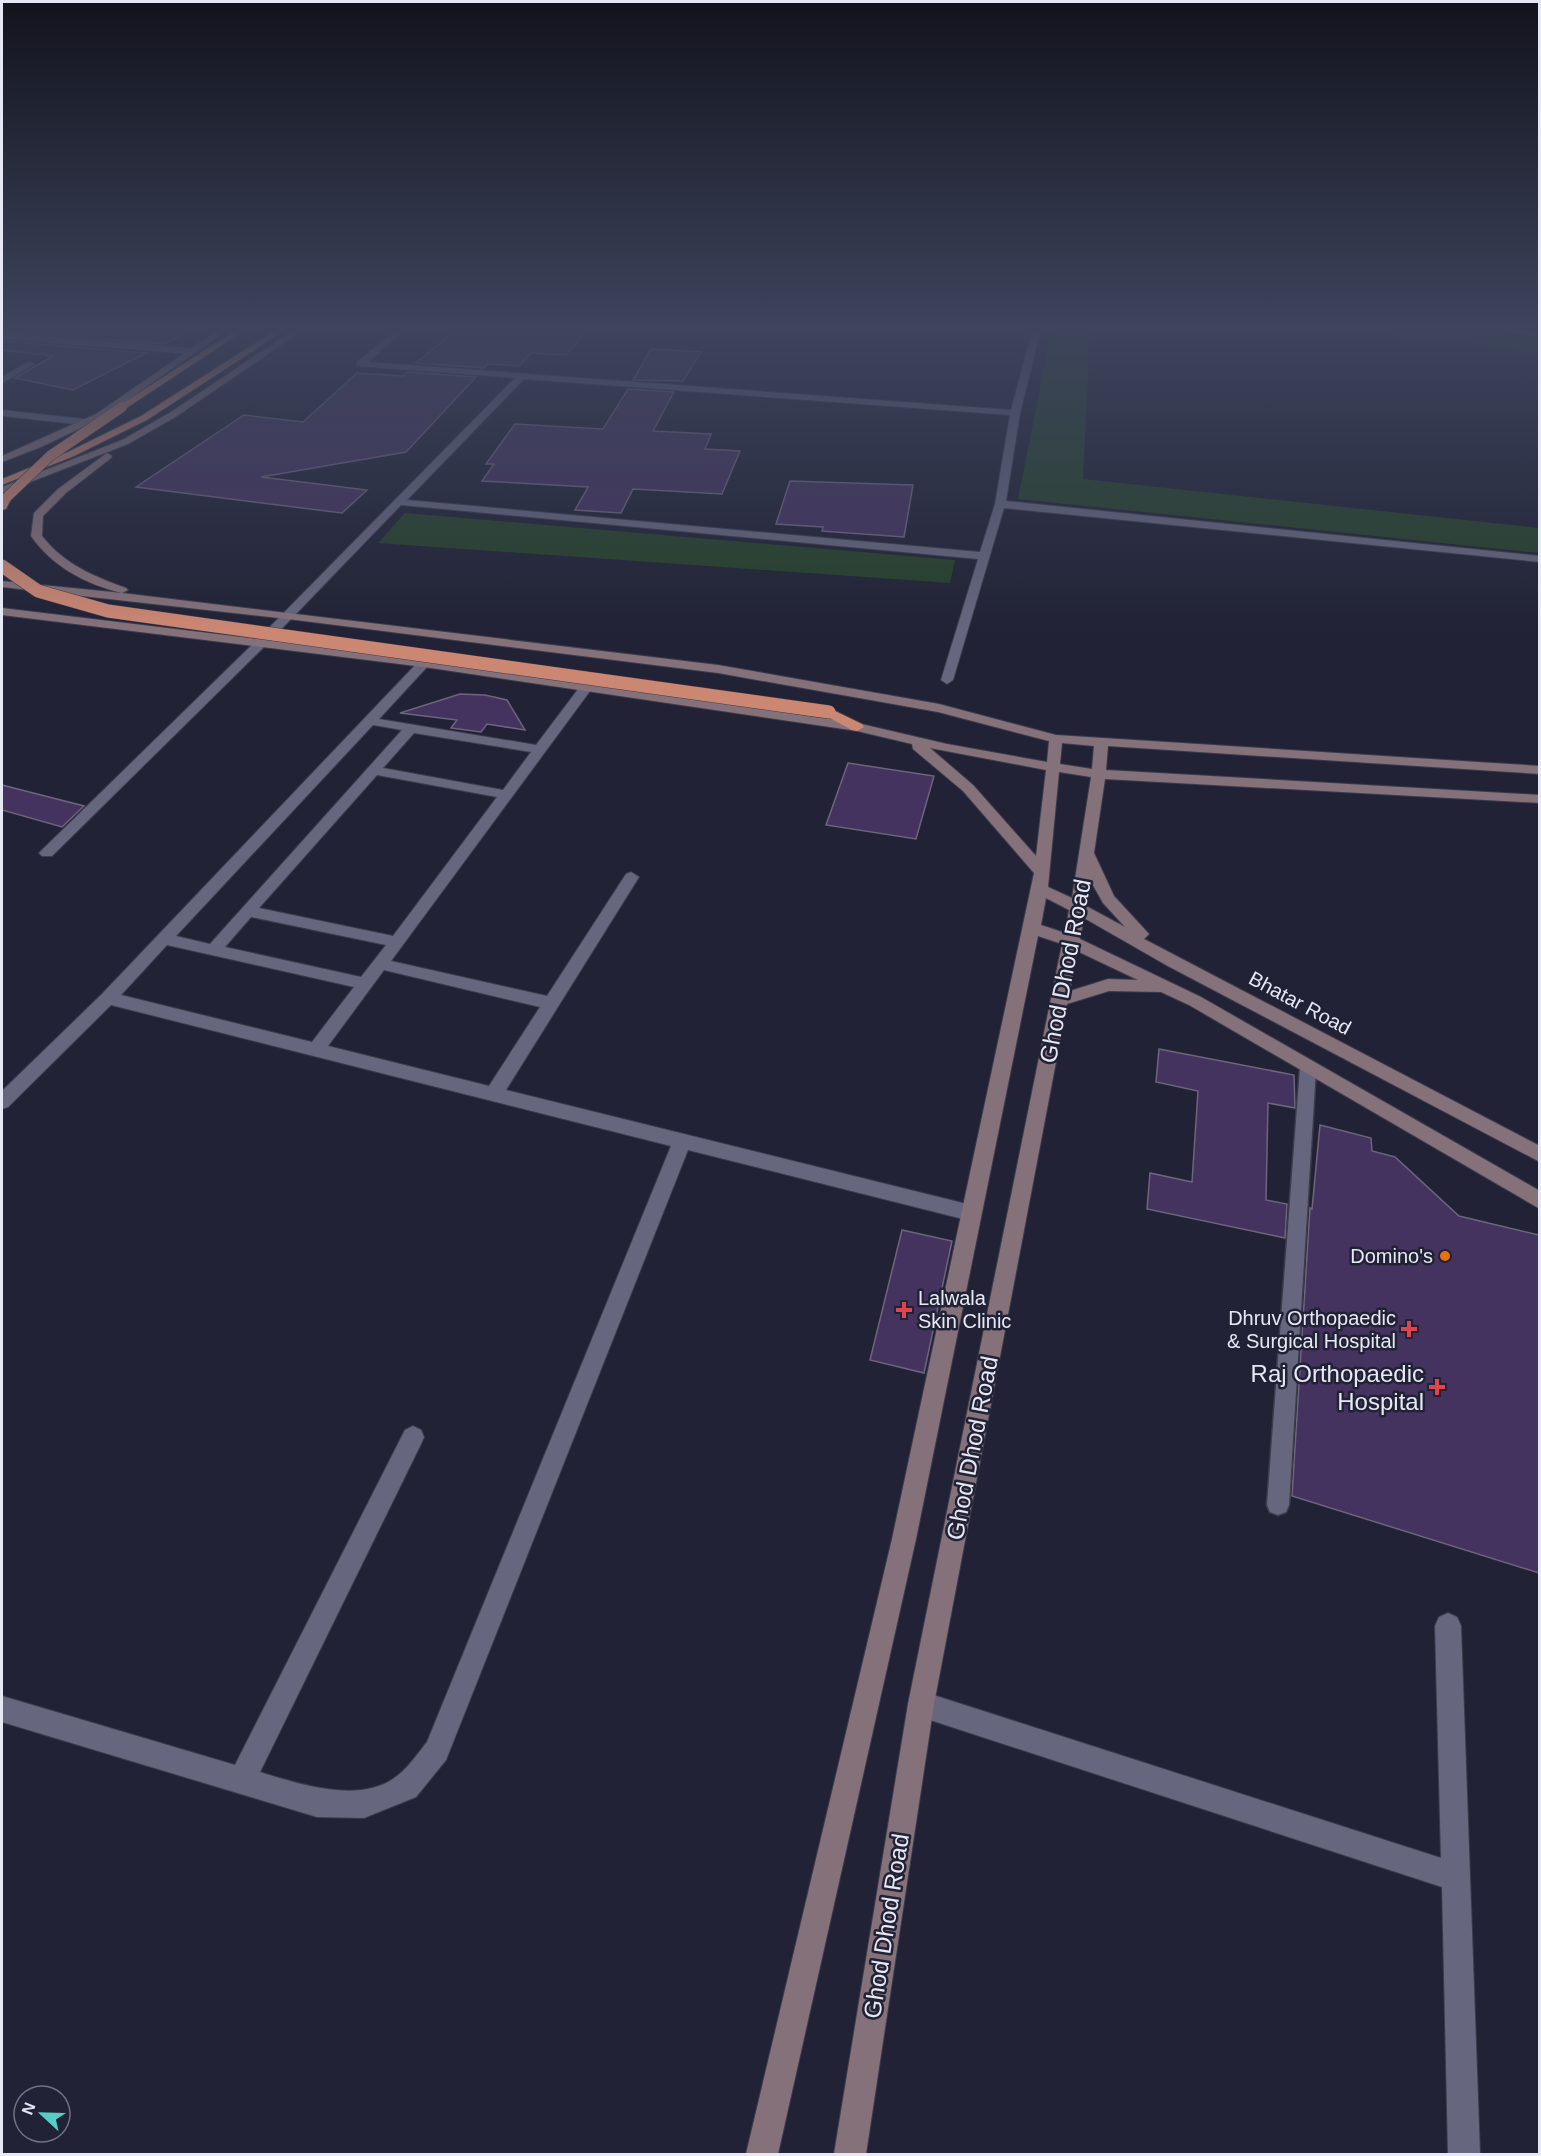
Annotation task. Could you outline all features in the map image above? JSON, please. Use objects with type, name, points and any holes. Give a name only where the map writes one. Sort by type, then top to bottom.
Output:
[{"type":"highway","points":[[2,507],[14,489],[50,456],[92,429]]},
{"type":"highway","points":[[2,472],[108,429]]},
{"type":"highway","points":[[2,482],[71,454],[122,429]]},
{"type":"highway","points":[[2,566],[17,581],[57,600],[108,611],[829,712],[857,727]]},
{"type":"street","points":[[2,459],[71,429]]},
{"type":"street","points":[[148,429],[125,442],[62,491],[39,515],[36,536],[50,555],[83,576],[121,590],[202,606]]},
{"type":"street","points":[[47,853],[288,615],[471,429]]},
{"type":"street","points":[[947,681],[1000,504],[1012,429]]},
{"type":"street","points":[[2,490],[125,442]]},
{"type":"street","points":[[399,502],[983,556]]},
{"type":"street","points":[[1000,504],[1539,559]]},
{"type":"street","points":[[2,584],[288,615],[718,669],[939,708],[1056,739],[1539,799]]},
{"type":"street","points":[[2,610],[424,663],[857,727],[909,740],[1053,768],[1099,774],[1285,769],[1539,770]]},
{"type":"street","points":[[2,1102],[165,939],[424,663]]},
{"type":"street","points":[[316,1050],[587,687]]},
{"type":"street","points":[[370,721],[541,750]]},
{"type":"street","points":[[213,950],[411,728]]},
{"type":"street","points":[[762,2154],[904,1539],[1031,927],[1040,879],[1056,739]]},
{"type":"street","name":"Bhatar Road","points":[[909,740],[938,759],[963,783],[1040,879],[1078,907],[1170,960],[1266,1008],[1539,1155]]},
{"type":"street","name":"Ghod Dhod Road","points":[[850,2154],[921,1704],[1072,942],[1099,774],[1101,743]]},
{"type":"street","points":[[373,770],[507,795]]},
{"type":"street","points":[[1087,849],[1094,873],[1108,902],[1170,960]]},
{"type":"street","points":[[494,1094],[631,877]]},
{"type":"street","points":[[247,911],[397,942]]},
{"type":"street","points":[[1031,927],[1072,942],[1173,990],[1539,1201]]},
{"type":"street","points":[[165,939],[365,984]]},
{"type":"street","points":[[381,964],[551,1003]]},
{"type":"street","points":[[1060,1000],[1108,985],[1173,990]]},
{"type":"street","points":[[108,998],[971,1213]]},
{"type":"street","points":[[2,1709],[317,1803],[364,1804],[406,1787],[437,1751],[682,1141]]},
{"type":"street","points":[[242,1781],[413,1437]]},
{"type":"street","points":[[1448,1626],[1464,2154]]},
{"type":"street","points":[[921,1704],[1456,1877]]},
{"type":"lane","points":[[1278,1505],[1308,1068]]},
{"type":"green space","points":[[1032,429],[1085,429],[1083,479],[1539,528],[1539,553],[1018,499]]},
{"type":"green space","points":[[405,513],[955,560],[950,583],[378,543]]},
{"type":"building","points":[[224,429],[428,429],[406,452],[261,477],[367,490],[342,513],[136,487]]},
{"type":"building","points":[[512,429],[654,429],[653,431],[711,434],[705,449],[740,451],[722,494],[633,489],[621,513],[575,510],[588,487],[482,481],[494,464],[486,464]]},
{"type":"building","points":[[790,481],[913,485],[904,537],[822,531],[823,527],[776,524]]},
{"type":"building","points":[[460,694],[485,695],[507,700],[525,730],[487,724],[481,732],[451,728],[457,720],[400,713]]},
{"type":"building","points":[[848,763],[934,776],[916,839],[826,825]]},
{"type":"building","points":[[2,785],[84,806],[62,827],[2,810]]},
{"type":"building","points":[[1159,1049],[1294,1075],[1295,1108],[1268,1103],[1266,1200],[1287,1204],[1285,1238],[1147,1209],[1150,1173],[1192,1182],[1198,1091],[1156,1082]]},
{"type":"building","points":[[1320,1125],[1371,1138],[1372,1151],[1395,1157],[1459,1216],[1539,1235],[1539,1573],[1292,1496],[1310,1208],[1312,1209]]},
{"type":"building","points":[[902,1230],[952,1241],[924,1373],[870,1360]]},
{"type":"place","name":"Domino's","points":[[1445,1256]]},
{"type":"place","name":"Lalwala Skin Clinic","points":[[904,1310]]},
{"type":"place","name":"Dhruv Orthopaedic & Surgical Hospital","points":[[1409,1329]]},
{"type":"place","name":"Raj Orthopaedic Hospital","points":[[1437,1387]]}]
